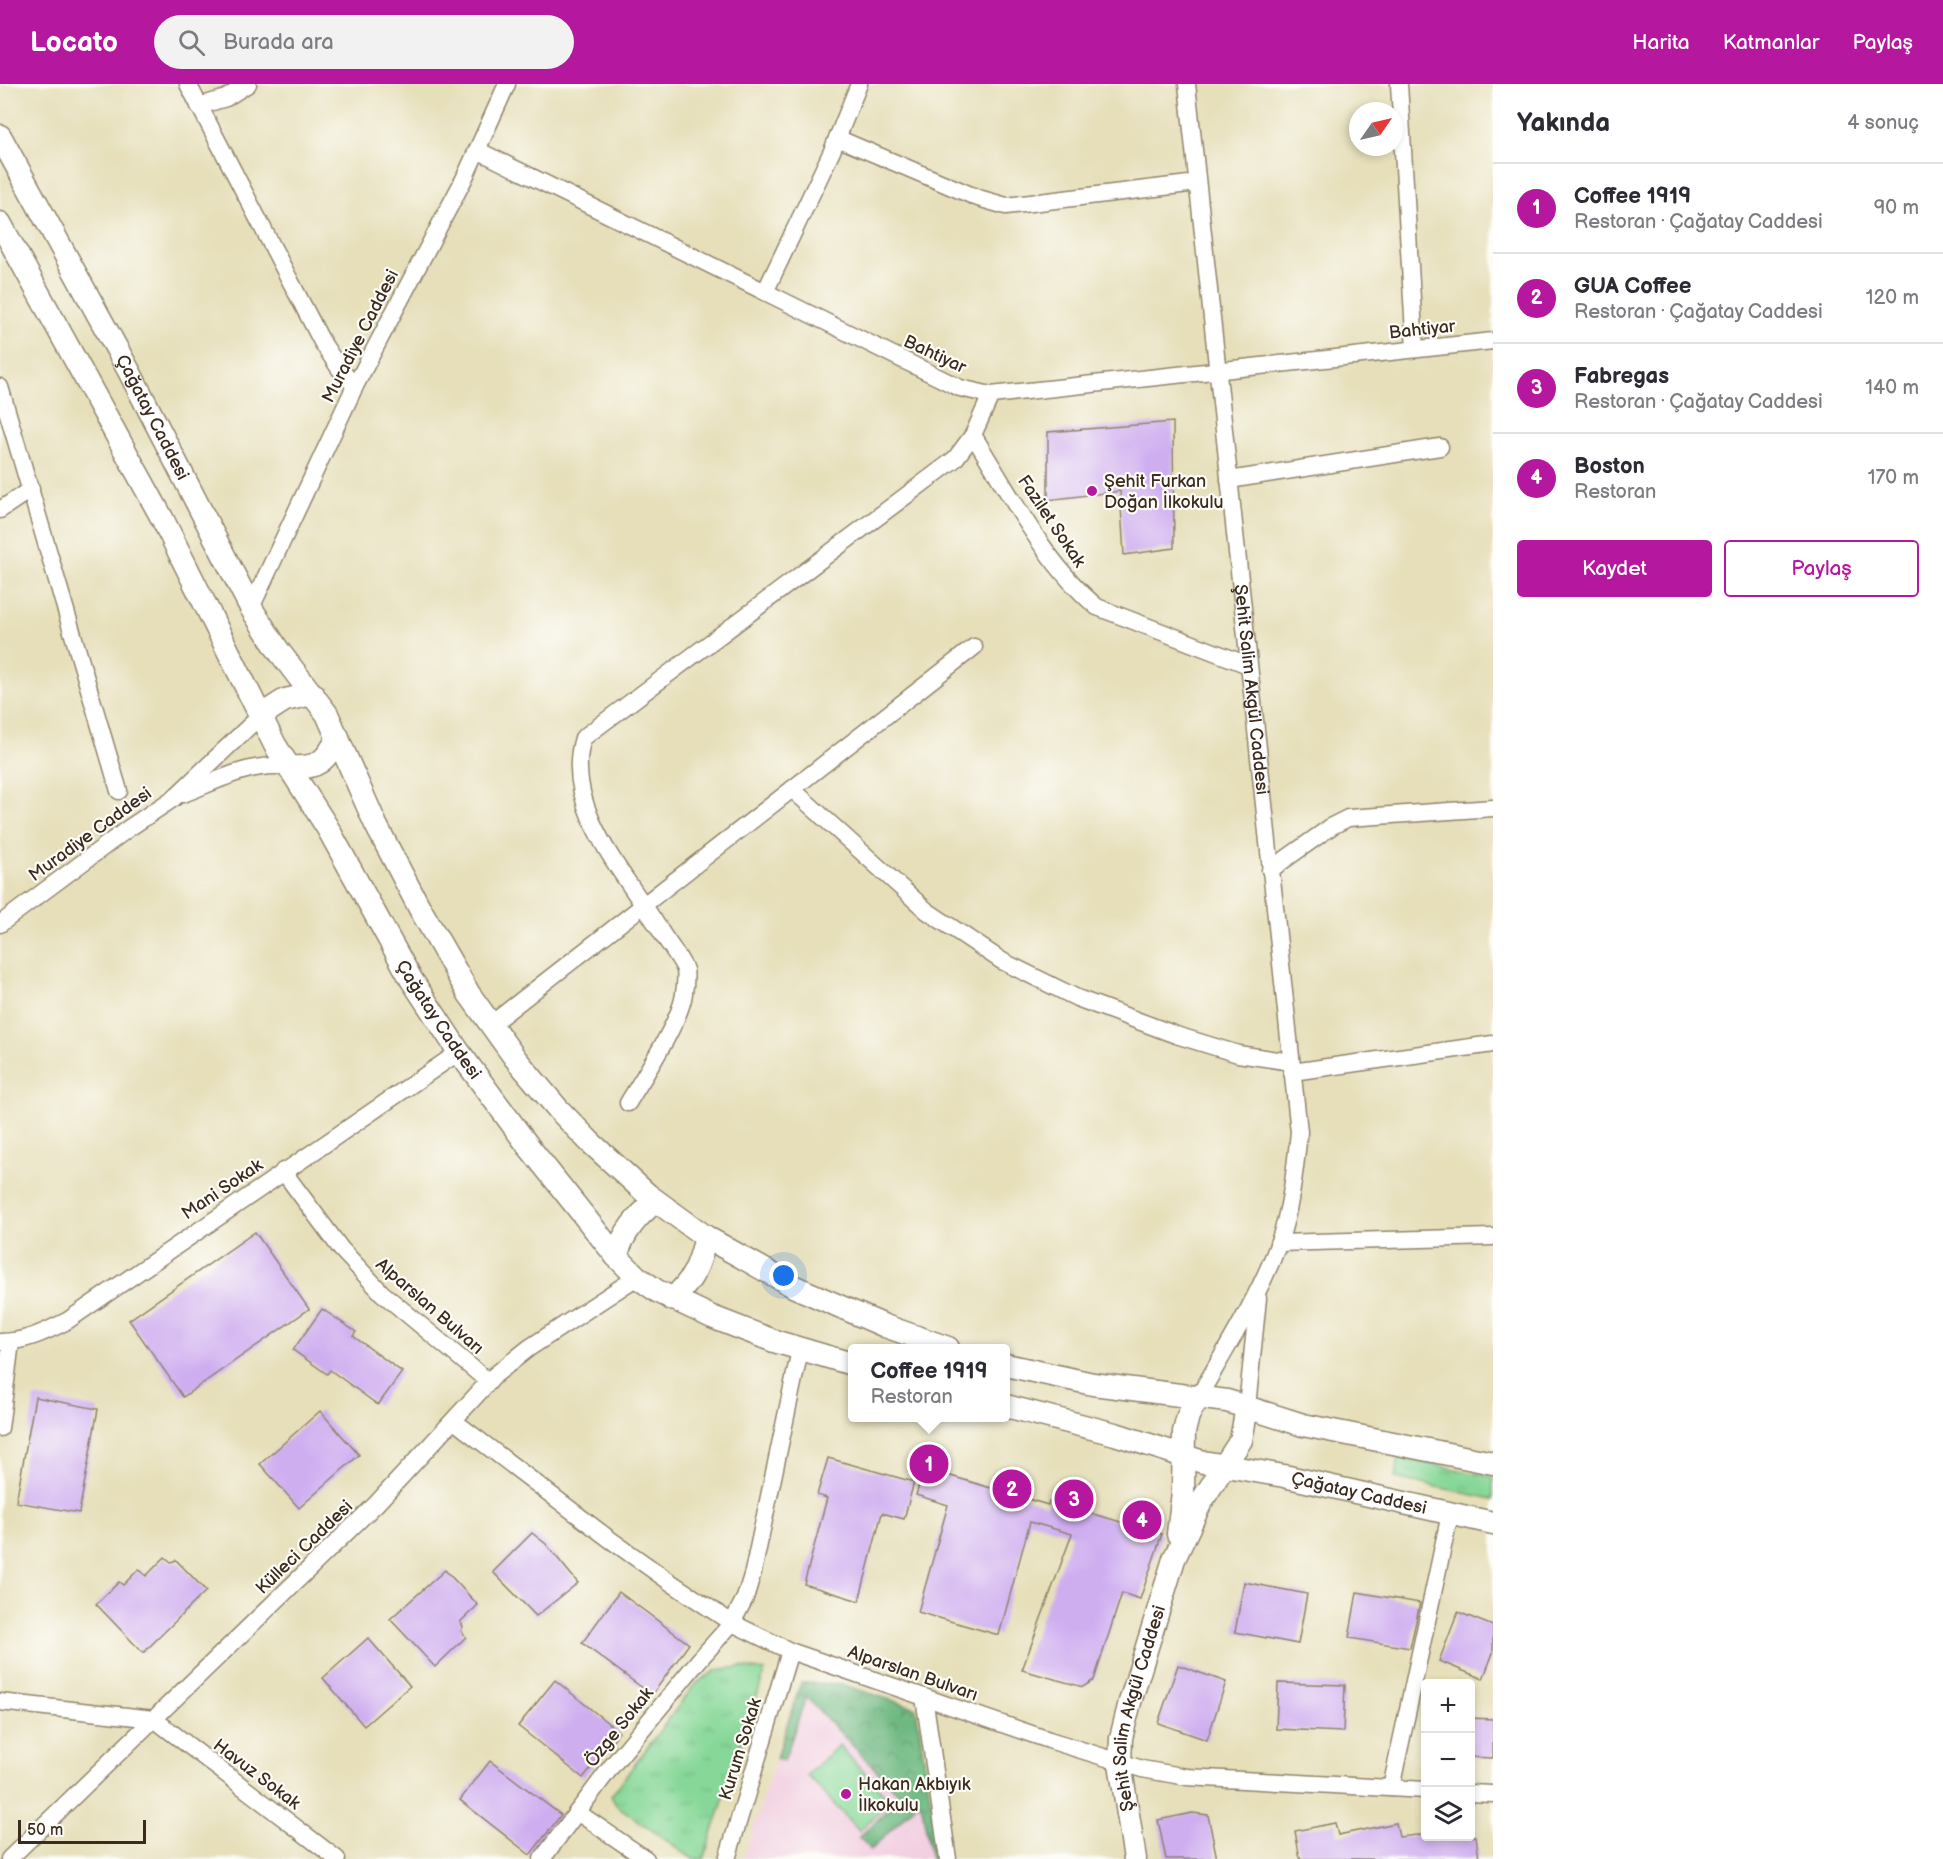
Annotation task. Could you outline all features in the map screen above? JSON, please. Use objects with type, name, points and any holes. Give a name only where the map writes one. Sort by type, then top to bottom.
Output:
[{"type":"main road","name":"Çağatay Caddesi","points":[[0,136],[129,371],[251,608],[278,650],[327,714],[359,788],[396,864],[449,960],[490,1025],[558,1109],[590,1142],[656,1201],[706,1237],[795,1287],[885,1326],[937,1344]]},
{"type":"main road","name":"Çağatay Caddesi","points":[[0,223],[162,518],[260,716],[327,827],[389,943],[459,1052],[563,1191],[616,1256],[637,1277],[672,1299],[743,1330],[800,1350],[848,1363]]},
{"type":"main road","points":[[260,716],[285,700],[313,694]]},
{"type":"main road","points":[[289,767],[302,768],[321,762],[338,737]]},
{"type":"main road","points":[[616,1256],[626,1232],[642,1212],[656,1201]]},
{"type":"main road","points":[[672,1299],[690,1282],[702,1256],[706,1237]]},
{"type":"main road","points":[[1010,1366],[1093,1384],[1227,1401],[1303,1425],[1493,1463]]},
{"type":"main road","points":[[1184,1456],[1186,1422],[1199,1396]]},
{"type":"main road","name":"Çağatay Caddesi","points":[[1010,1407],[1115,1434],[1184,1456],[1493,1523]]},
{"type":"main road","points":[[1225,1465],[1241,1440],[1247,1407]]},
{"type":"main road","name":"Şehit Salim Akgül Caddesi","points":[[1174,1559],[1183,1492],[1184,1456]]},
{"type":"main road","name":"Şehit Salim Akgül Caddesi","points":[[1135,1859],[1120,1763],[1121,1738],[1174,1559],[1193,1517],[1225,1465]]},
{"type":"street","points":[[188,84],[322,342],[339,368],[355,386]]},
{"type":"street","points":[[199,106],[226,98],[248,84]]},
{"type":"street","name":"Muradiye Caddesi","points":[[251,608],[355,386],[464,178],[507,84]]},
{"type":"street","points":[[765,292],[837,138],[859,84]]},
{"type":"street","name":"Şehit Salim Akgül Caddesi","points":[[1187,84],[1299,1132],[1294,1179],[1278,1243],[1259,1288],[1199,1396]]},
{"type":"street","points":[[1399,84],[1415,350]]},
{"type":"street","points":[[837,138],[978,198],[1006,206],[1197,183]]},
{"type":"street","name":"Bahtiyar","points":[[477,150],[960,388],[991,394],[1493,341]]},
{"type":"street","points":[[0,387],[119,790]]},
{"type":"street","points":[[628,1103],[673,1024],[684,996],[685,970],[607,851],[594,826],[584,797],[579,770],[579,752],[584,738],[955,459],[973,435],[991,394]]},
{"type":"street","name":"Fazilet Sokak","points":[[973,435],[1055,564],[1088,600],[1097,607],[1248,665]]},
{"type":"street","points":[[1229,480],[1440,447]]},
{"type":"street","points":[[0,510],[31,489]]},
{"type":"street","points":[[490,1025],[974,647]]},
{"type":"street","name":"Muradiye Caddesi","points":[[0,924],[129,828],[174,798],[260,716]]},
{"type":"street","name":"Muradiye Caddesi","points":[[174,798],[254,767],[278,765],[289,767]]},
{"type":"street","points":[[792,789],[927,911],[1002,961],[1077,998],[1176,1035],[1291,1067],[1493,1044]]},
{"type":"street","points":[[1270,870],[1332,826],[1348,818],[1493,808]]},
{"type":"street","name":"Mani Sokak","points":[[5,1342],[40,1334],[67,1321],[459,1052]]},
{"type":"street","name":"Alparslan Bulvarı","points":[[283,1171],[341,1249],[382,1293],[489,1382]]},
{"type":"street","points":[[1278,1243],[1493,1237]]},
{"type":"street","name":"Külleci Caddesi","points":[[9,1859],[376,1504],[489,1382],[523,1353],[637,1277]]},
{"type":"street","name":"Şehit Salim Akgül Caddesi","points":[[1247,1407],[1259,1288]]},
{"type":"street","points":[[0,1428],[5,1342]]},
{"type":"street","name":"Özge Sokak","points":[[542,1859],[633,1740],[699,1659],[732,1623],[745,1598],[753,1572],[800,1350]]},
{"type":"street","name":"Alparslan Bulvarı","points":[[454,1421],[608,1538],[732,1623],[790,1651],[1120,1763],[1164,1774],[1421,1790]]},
{"type":"street","points":[[1390,1788],[1450,1514]]},
{"type":"street","name":"Kurum Sokak","points":[[727,1859],[790,1651]]},
{"type":"street","points":[[924,1697],[948,1859]]},
{"type":"street","points":[[0,1702],[154,1719]]},
{"type":"street","name":"Havuz Sokak","points":[[154,1719],[337,1859]]},
{"type":"street","points":[[1475,1793],[1493,1794]]},
{"type":"street","points":[[578,1812],[646,1859]]},
{"type":"shaded area","name":"Hakan Akbıyık İlkokulu","points":[[801,1683],[841,1684],[916,1708],[940,1859],[743,1859]]},
{"type":"green space","points":[[1398,1457],[1493,1477],[1493,1499],[1395,1478]]},
{"type":"green space","points":[[741,1667],[765,1671],[704,1859],[693,1859],[616,1805],[611,1796],[695,1684],[717,1670]]},
{"type":"green space","points":[[801,1683],[841,1684],[916,1708],[940,1859],[931,1859],[922,1807],[919,1802],[871,1850],[859,1837],[902,1797],[806,1697],[784,1761],[776,1758]]},
{"type":"green space","points":[[839,1745],[891,1801],[859,1831],[807,1775]]},
{"type":"building","name":"Şehit Furkan Doğan İlkokulu","points":[[1173,422],[1174,548],[1124,555],[1120,491],[1048,500],[1048,432]]},
{"type":"building","points":[[255,1232],[309,1309],[183,1397],[129,1320]]},
{"type":"building","points":[[322,1309],[356,1332],[353,1336],[402,1372],[378,1405],[330,1370],[327,1374],[293,1350]]},
{"type":"building","points":[[35,1397],[98,1409],[79,1513],[16,1502]]},
{"type":"building","points":[[320,1411],[359,1455],[299,1508],[260,1464]]},
{"type":"building","points":[[828,1458],[914,1482],[904,1519],[882,1513],[859,1601],[804,1584],[827,1498],[817,1495]]},
{"type":"building","points":[[924,1468],[1048,1505],[1049,1501],[1162,1534],[1140,1599],[1122,1593],[1094,1680],[1083,1687],[1022,1670],[1072,1534],[1030,1522],[999,1635],[918,1612],[948,1505],[916,1495]]},
{"type":"building","points":[[532,1533],[546,1544],[578,1583],[536,1616],[493,1572]]},
{"type":"building","points":[[165,1557],[171,1562],[176,1560],[206,1591],[143,1653],[96,1604],[119,1582],[123,1585],[139,1569],[146,1576]]},
{"type":"building","points":[[445,1570],[478,1605],[460,1622],[463,1626],[461,1631],[466,1637],[435,1667],[390,1619]]},
{"type":"building","points":[[1244,1582],[1307,1594],[1298,1644],[1235,1632]]},
{"type":"building","points":[[619,1592],[689,1644],[652,1695],[582,1643]]},
{"type":"building","points":[[1357,1592],[1420,1603],[1410,1648],[1349,1638]]},
{"type":"building","points":[[1458,1612],[1493,1626],[1493,1653],[1483,1679],[1439,1661]]},
{"type":"building","points":[[368,1638],[410,1686],[364,1726],[323,1678]]},
{"type":"building","points":[[1178,1665],[1226,1682],[1207,1740],[1158,1723]]},
{"type":"building","points":[[555,1680],[619,1732],[583,1778],[518,1726]]},
{"type":"building","points":[[1278,1683],[1345,1685],[1343,1732],[1276,1729]]},
{"type":"building","points":[[1475,1718],[1493,1719],[1493,1758],[1475,1757]]},
{"type":"building","points":[[490,1761],[561,1815],[530,1855],[460,1800]]},
{"type":"building","points":[[1192,1813],[1208,1815],[1217,1859],[1166,1859],[1158,1820]]},
{"type":"building","points":[[1335,1823],[1338,1835],[1396,1823],[1399,1837],[1421,1834],[1421,1841],[1475,1841],[1476,1836],[1479,1859],[1300,1859],[1295,1831]]},
{"type":"place","name":"Şehit Furkan Doğan İlkokulu","points":[[1092,491]]},
{"type":"place","name":"Coffee 1919","points":[[929,1464]]},
{"type":"place","name":"GUA Coffee","points":[[1012,1489]]},
{"type":"place","name":"Fabregas","points":[[1074,1499]]},
{"type":"place","name":"Boston","points":[[1142,1520]]},
{"type":"place","name":"Hakan Akbıyık İlkokulu","points":[[846,1794]]}]
